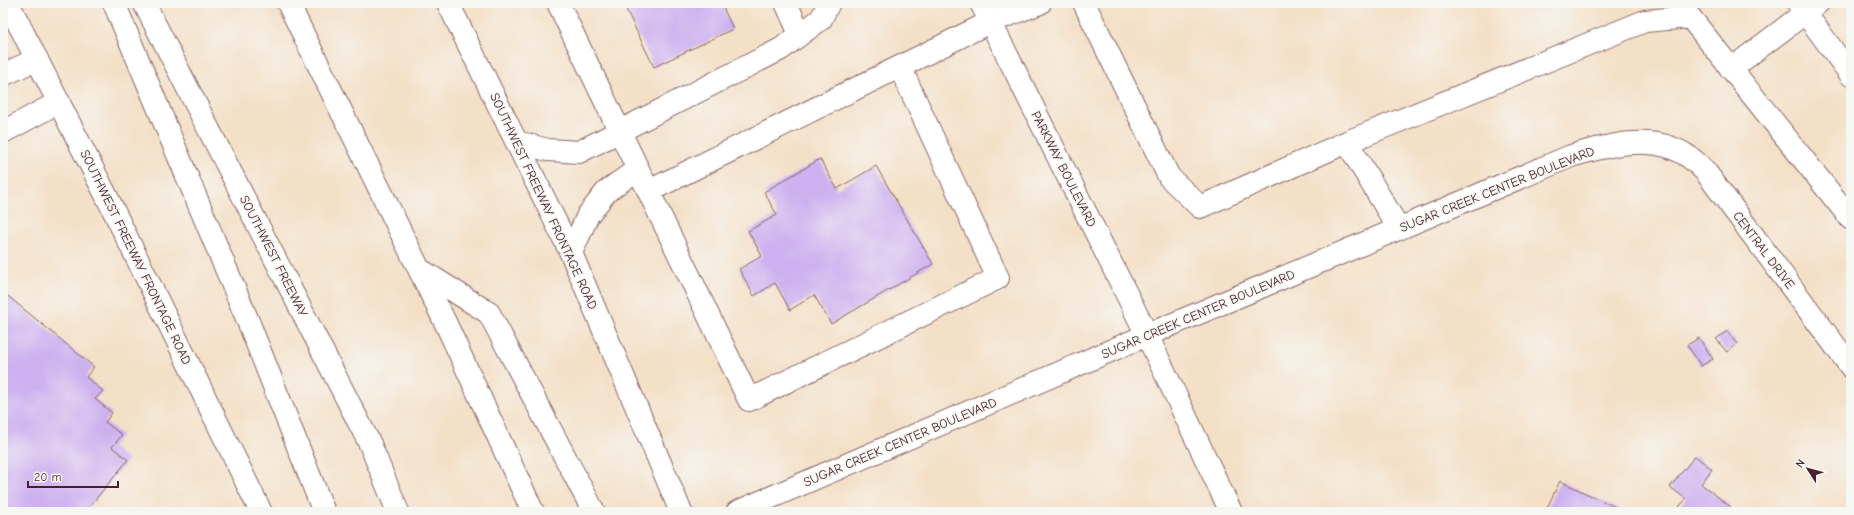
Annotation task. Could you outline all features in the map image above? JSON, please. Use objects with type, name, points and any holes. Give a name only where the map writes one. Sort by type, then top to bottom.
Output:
[{"type":"main road","name":"SOUTHWEST FREEWAY FRONTAGE ROAD","points":[[8,3],[59,102],[261,512]]},
{"type":"main road","points":[[114,3],[248,321],[324,512]]},
{"type":"main road","name":"SOUTHWEST FREEWAY","points":[[144,3],[370,444],[398,512]]},
{"type":"main road","points":[[288,3],[419,269],[532,512]]},
{"type":"main road","name":"SOUTHWEST FREEWAY FRONTAGE ROAD","points":[[448,3],[571,253],[681,512]]},
{"type":"main road","points":[[558,3],[749,400],[998,278],[900,67]]},
{"type":"main road","points":[[786,3],[800,34]]},
{"type":"main road","points":[[517,142],[548,150],[579,152],[781,49],[821,19],[830,3]]},
{"type":"main road","points":[[649,191],[900,67],[986,12],[1040,3]]},
{"type":"main road","points":[[1084,3],[1169,177],[1200,207],[1347,142],[1645,21],[1686,10],[1731,69],[1851,219]]},
{"type":"main road","points":[[1731,69],[1807,6],[1851,75]]},
{"type":"main road","name":"PARKWAY BOULEVARD","points":[[986,12],[1147,335],[1231,512]]},
{"type":"main road","points":[[3,75],[37,59]]},
{"type":"main road","points":[[3,132],[59,102]]},
{"type":"main road","points":[[1347,142],[1399,229]]},
{"type":"main road","name":"SUGAR CREEK CENTER BOULEVARD","points":[[737,512],[1147,335],[1578,154],[1603,146],[1637,142],[1666,145]]},
{"type":"main road","name":"CENTRAL DRIVE","points":[[1666,145],[1688,156],[1705,171],[1851,367]]},
{"type":"main road","points":[[571,253],[588,215],[607,191],[638,169]]},
{"type":"main road","points":[[419,269],[489,313],[594,512]]},
{"type":"building","points":[[623,3],[721,3],[733,29],[654,67]]},
{"type":"building","points":[[820,159],[837,189],[876,166],[933,264],[831,324],[814,295],[790,310],[775,283],[754,296],[739,269],[762,256],[748,231],[777,215],[764,192]]},
{"type":"building","points":[[3,292],[94,367],[86,377],[103,391],[95,399],[112,413],[105,422],[122,435],[112,447],[128,460],[85,512],[3,512]]},
{"type":"building","points":[[1727,331],[1737,344],[1727,352],[1716,339]]},
{"type":"building","points":[[1699,338],[1713,359],[1701,366],[1687,345]]},
{"type":"building","points":[[1695,456],[1712,469],[1701,484],[1731,507],[1727,512],[1685,512],[1679,507],[1686,499],[1670,487]]},
{"type":"building","points":[[1560,481],[1626,512],[1545,512]]}]
